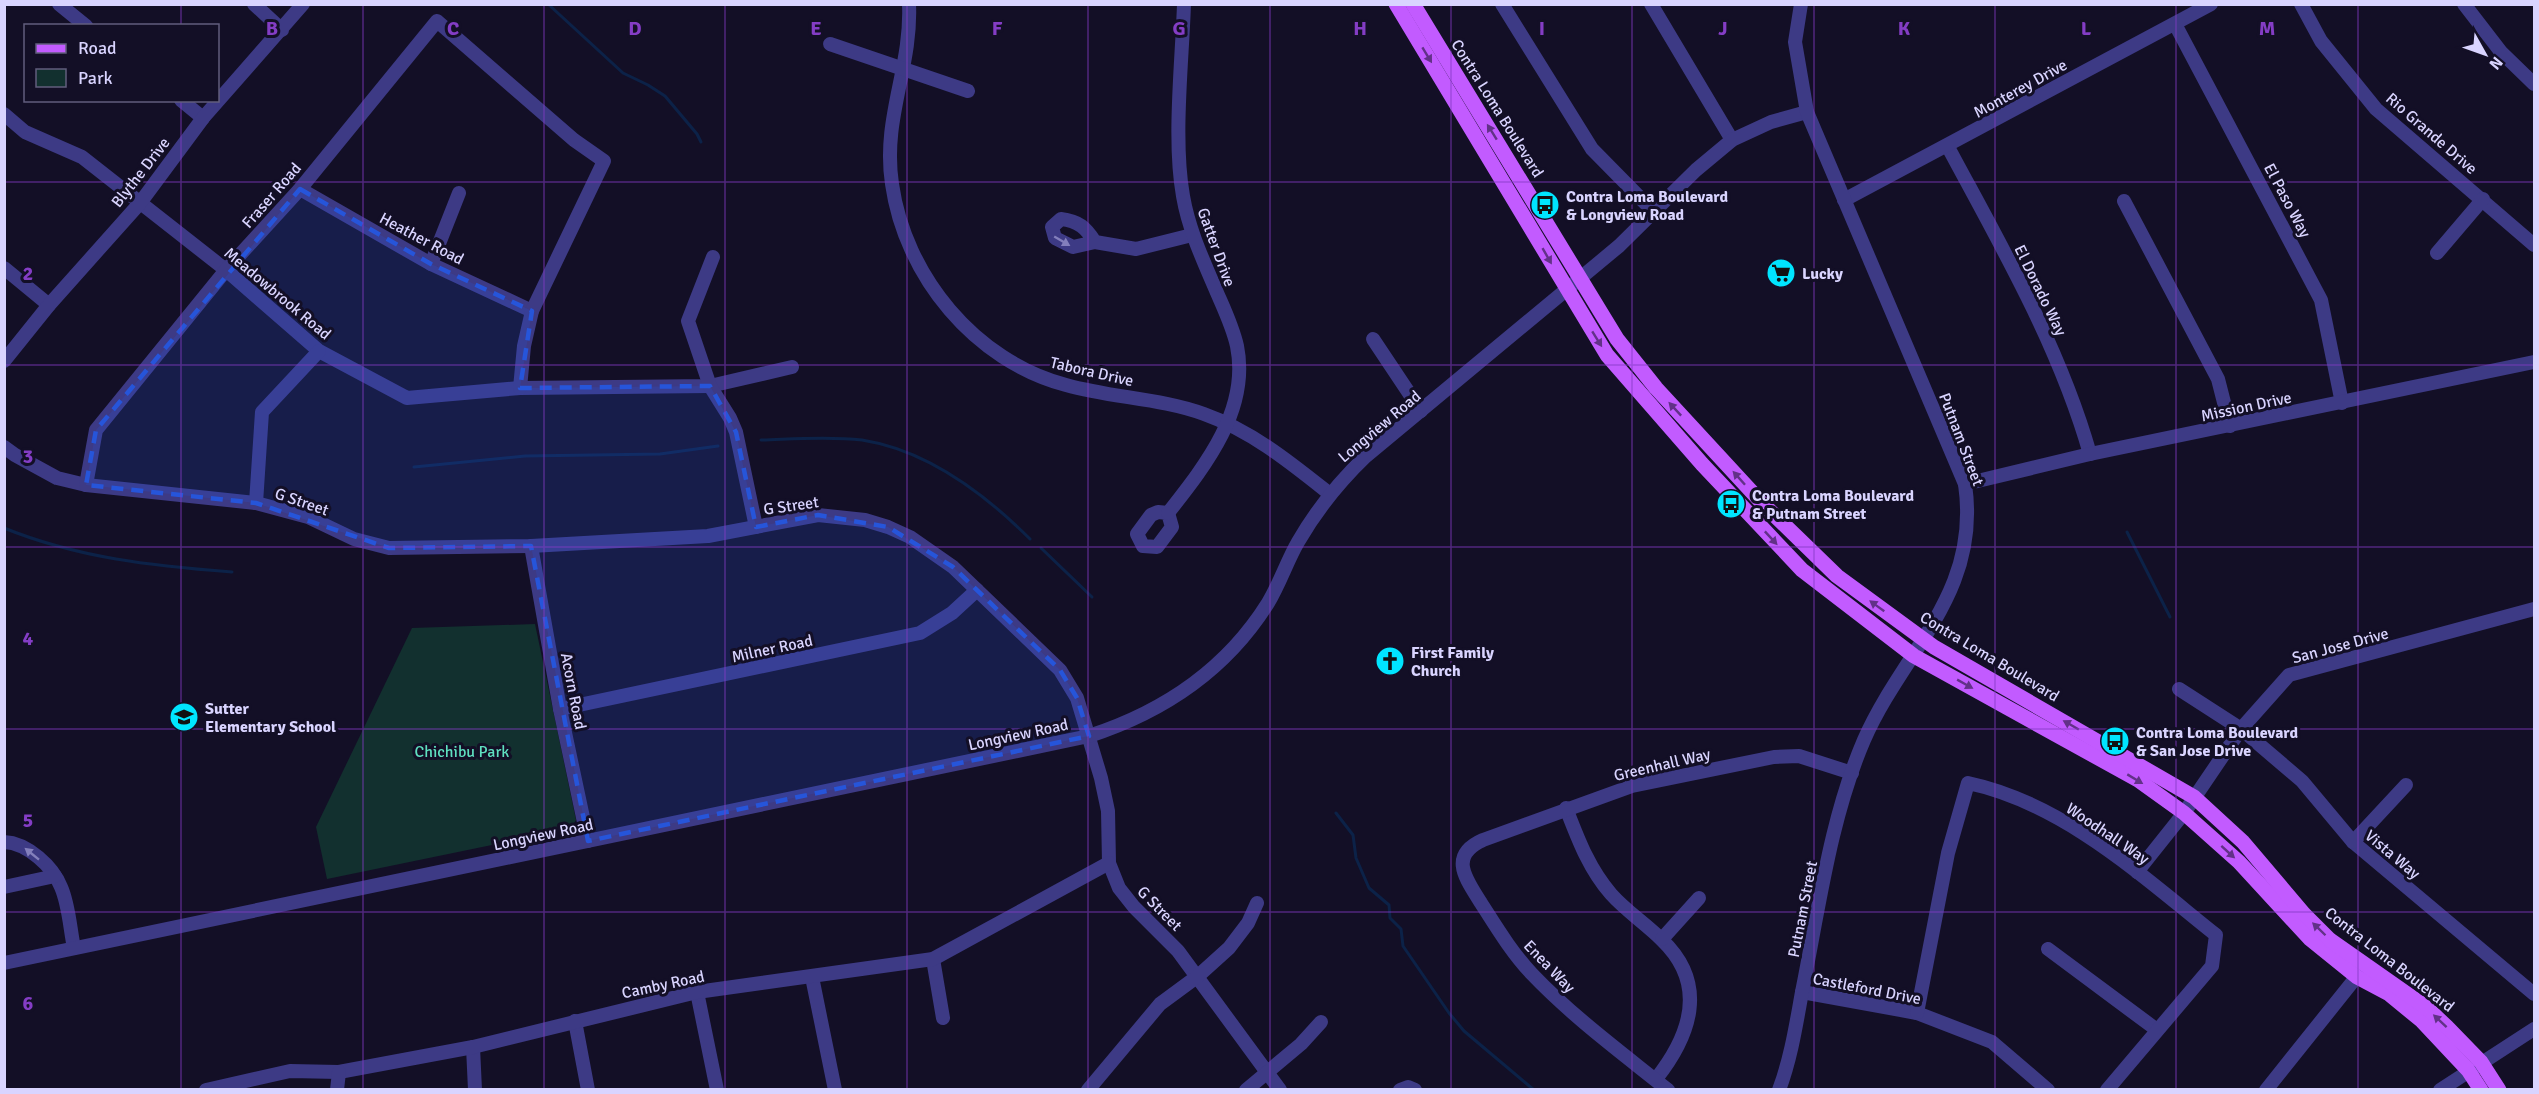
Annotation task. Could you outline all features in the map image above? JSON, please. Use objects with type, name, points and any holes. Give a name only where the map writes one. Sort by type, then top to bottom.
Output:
[{"type":"main road","name":"Contra Loma Boulevard","points":[[1396,4],[1607,355],[1646,401],[1802,570],[1914,656],[2138,780],[2184,813],[2240,862],[2310,939],[2357,977],[2389,994],[2499,1089]]},
{"type":"main road","name":"Contra Loma Boulevard","points":[[1413,4],[1617,339],[1649,379],[1763,504],[1837,576],[1924,640],[2194,797],[2243,842],[2304,914],[2330,940],[2427,1008],[2475,1066],[2481,1089]]},
{"type":"street","points":[[59,4],[84,24]]},
{"type":"street","points":[[254,4],[282,30]]},
{"type":"street","name":"Blythe Drive","points":[[219,100],[303,4]]},
{"type":"street","name":"Tabora Drive","points":[[909,4],[909,40],[890,136],[890,166],[894,199],[915,257],[929,283],[956,318],[998,353],[1048,380],[1190,410],[1228,423],[1275,451],[1330,494]]},
{"type":"street","name":"Gatter Drive","points":[[1168,513],[1211,454],[1228,423],[1238,391],[1237,347],[1192,235],[1182,195],[1180,163],[1184,4]]},
{"type":"street","points":[[1502,4],[1592,149],[1654,212]]},
{"type":"street","points":[[1651,4],[1732,140]]},
{"type":"street","name":"Putnam Street","points":[[1779,1089],[1792,1044],[1832,846],[1852,773],[1865,739],[1879,712],[1924,640],[1953,586],[1963,557],[1968,522],[1965,484],[1807,112],[1795,42],[1801,4]]},
{"type":"street","name":"Monterey Drive","points":[[1844,200],[1948,147],[2211,4]]},
{"type":"street","name":"Rio Grande Drive","points":[[2301,4],[2321,41],[2376,109],[2535,245]]},
{"type":"street","points":[[2464,4],[2502,52],[2535,84]]},
{"type":"street","name":"Fraser Road","points":[[86,485],[96,430],[226,270],[300,189],[437,21],[574,140],[604,161],[532,311]]},
{"type":"street","name":"El Paso Way","points":[[2175,24],[2321,300],[2342,403]]},
{"type":"street","points":[[830,44],[968,91]]},
{"type":"street","points":[[183,102],[203,118]]},
{"type":"street","name":"Blythe Drive","points":[[4,361],[49,305],[140,203],[217,102]]},
{"type":"street","name":"Longview Road","points":[[4,963],[1089,736],[1122,725],[1154,710],[1190,687],[1220,662],[1269,600],[1298,543],[1330,494],[1366,456],[1581,277],[1654,212],[1696,170],[1732,140],[1771,122],[1807,112]]},
{"type":"street","name":"Meadowbrook Road","points":[[4,114],[25,132],[82,157],[226,270],[319,351],[407,398],[520,388],[710,386],[792,367]]},
{"type":"street","name":"El Dorado Way","points":[[1948,147],[2023,288],[2076,404],[2090,454]]},
{"type":"street","name":"Heather Road","points":[[300,189],[431,264],[532,311]]},
{"type":"street","points":[[431,264],[459,193]]},
{"type":"street","points":[[2437,254],[2483,199]]},
{"type":"street","points":[[2124,201],[2218,379],[2230,426]]},
{"type":"street","points":[[1095,242],[1136,249],[1192,235]]},
{"type":"street","points":[[713,257],[688,321],[710,386],[736,432],[756,526]]},
{"type":"street","points":[[4,268],[49,305]]},
{"type":"street","points":[[520,388],[524,346],[532,311]]},
{"type":"street","points":[[1373,339],[1421,411]]},
{"type":"street","points":[[256,502],[262,412],[319,351]]},
{"type":"street","name":"Mission Drive","points":[[1965,484],[2090,454],[2535,362]]},
{"type":"street","name":"G Street","points":[[4,447],[57,478],[86,485],[256,502],[308,517],[354,539],[389,548],[531,546],[708,536],[818,515],[847,517],[888,526],[934,552],[1060,670],[1077,698],[1107,801],[1109,863],[1115,880],[1127,900],[1167,938],[1198,976],[1280,1089]]},
{"type":"street","name":"Acorn Road","points":[[531,546],[560,709],[588,841]]},
{"type":"street","name":"Milner Road","points":[[560,709],[920,633],[952,613],[977,590]]},
{"type":"street","name":"San Jose Drive","points":[[2137,872],[2184,813],[2241,729],[2289,675],[2535,609]]},
{"type":"street","name":"Vista Way","points":[[2179,689],[2241,729],[2302,781],[2353,842],[2535,994]]},
{"type":"street","name":"Greenhall Way","points":[[1483,840],[1566,808],[1632,786],[1774,757],[1799,756],[1852,773]]},
{"type":"street","name":"Woodhall Way","points":[[1917,1013],[1948,853],[1968,783],[1993,788],[2056,818],[2137,872],[2216,935],[2212,966],[2157,1030]]},
{"type":"street","points":[[2353,842],[2406,785]]},
{"type":"street","points":[[1566,808],[1585,856],[1597,876],[1620,904],[1662,939],[1683,969],[1689,988],[1690,1011],[1680,1046],[1656,1079]]},
{"type":"street","name":"Enea Way","points":[[1483,840],[1467,852],[1462,864],[1463,870],[1511,949],[1549,990],[1668,1089]]},
{"type":"street","points":[[4,842],[26,848],[55,876],[62,889],[74,948]]},
{"type":"street","name":"Camby Road","points":[[206,1089],[290,1071],[339,1072],[473,1047],[697,992],[933,959],[1109,863]]},
{"type":"street","points":[[4,887],[55,876]]},
{"type":"street","points":[[1662,939],[1699,898]]},
{"type":"street","points":[[1088,1089],[1160,1004],[1198,976],[1239,936],[1257,903]]},
{"type":"street","points":[[2048,949],[2157,1030],[2108,1089]]},
{"type":"street","points":[[933,959],[943,1018]]},
{"type":"street","points":[[2266,1089],[2366,964]]},
{"type":"street","points":[[812,977],[835,1089]]},
{"type":"street","points":[[697,992],[717,1089]]},
{"type":"street","name":"Castleford Drive","points":[[1802,992],[1917,1013],[1992,1042],[2048,1089]]},
{"type":"street","points":[[575,1021],[588,1089]]},
{"type":"street","points":[[1246,1089],[1301,1044],[1321,1022]]},
{"type":"street","points":[[2440,1089],[2535,1029]]},
{"type":"street","points":[[473,1047],[475,1089]]},
{"type":"street","points":[[337,1089],[339,1072]]},
{"type":"street","points":[[1400,1089],[1415,1089]]},
{"type":"highlighted area","points":[[300,189],[431,264],[532,311],[520,388],[710,386],[736,432],[756,527],[818,515],[888,527],[953,567],[1060,670],[1077,698],[1089,736],[588,841],[531,546],[389,548],[256,503],[86,485],[96,430]]},
{"type":"green space","name":"Chichibu Park","points":[[535,624],[576,820],[570,829],[327,879],[316,827],[412,628]]},
{"type":"waterway","points":[[548,4],[623,73],[665,96],[701,142]]},
{"type":"waterway","points":[[761,440],[811,438],[862,440],[909,453],[953,476],[994,506],[1030,539]]},
{"type":"waterway","points":[[414,467],[525,456],[660,454],[718,446]]},
{"type":"waterway","points":[[4,528],[88,554],[173,567],[232,572]]},
{"type":"waterway","points":[[2127,532],[2170,617]]},
{"type":"waterway","points":[[1041,548],[1092,597]]},
{"type":"waterway","points":[[1336,813],[1353,835],[1356,858],[1369,888],[1389,905],[1390,918],[1401,929],[1403,946],[1449,1013],[1464,1031],[1534,1090]]},
{"type":"place","name":"Contra Loma Boulevard & Longview Road","points":[[1545,205]]},
{"type":"place","name":"Lucky","points":[[1781,273]]},
{"type":"place","name":"Contra Loma Boulevard & Putnam Street","points":[[1731,504]]},
{"type":"place","name":"First Family Church","points":[[1390,661]]},
{"type":"place","name":"Sutter Elementary School","points":[[184,717]]},
{"type":"place","name":"Contra Loma Boulevard & San Jose Drive","points":[[2115,741]]}]
